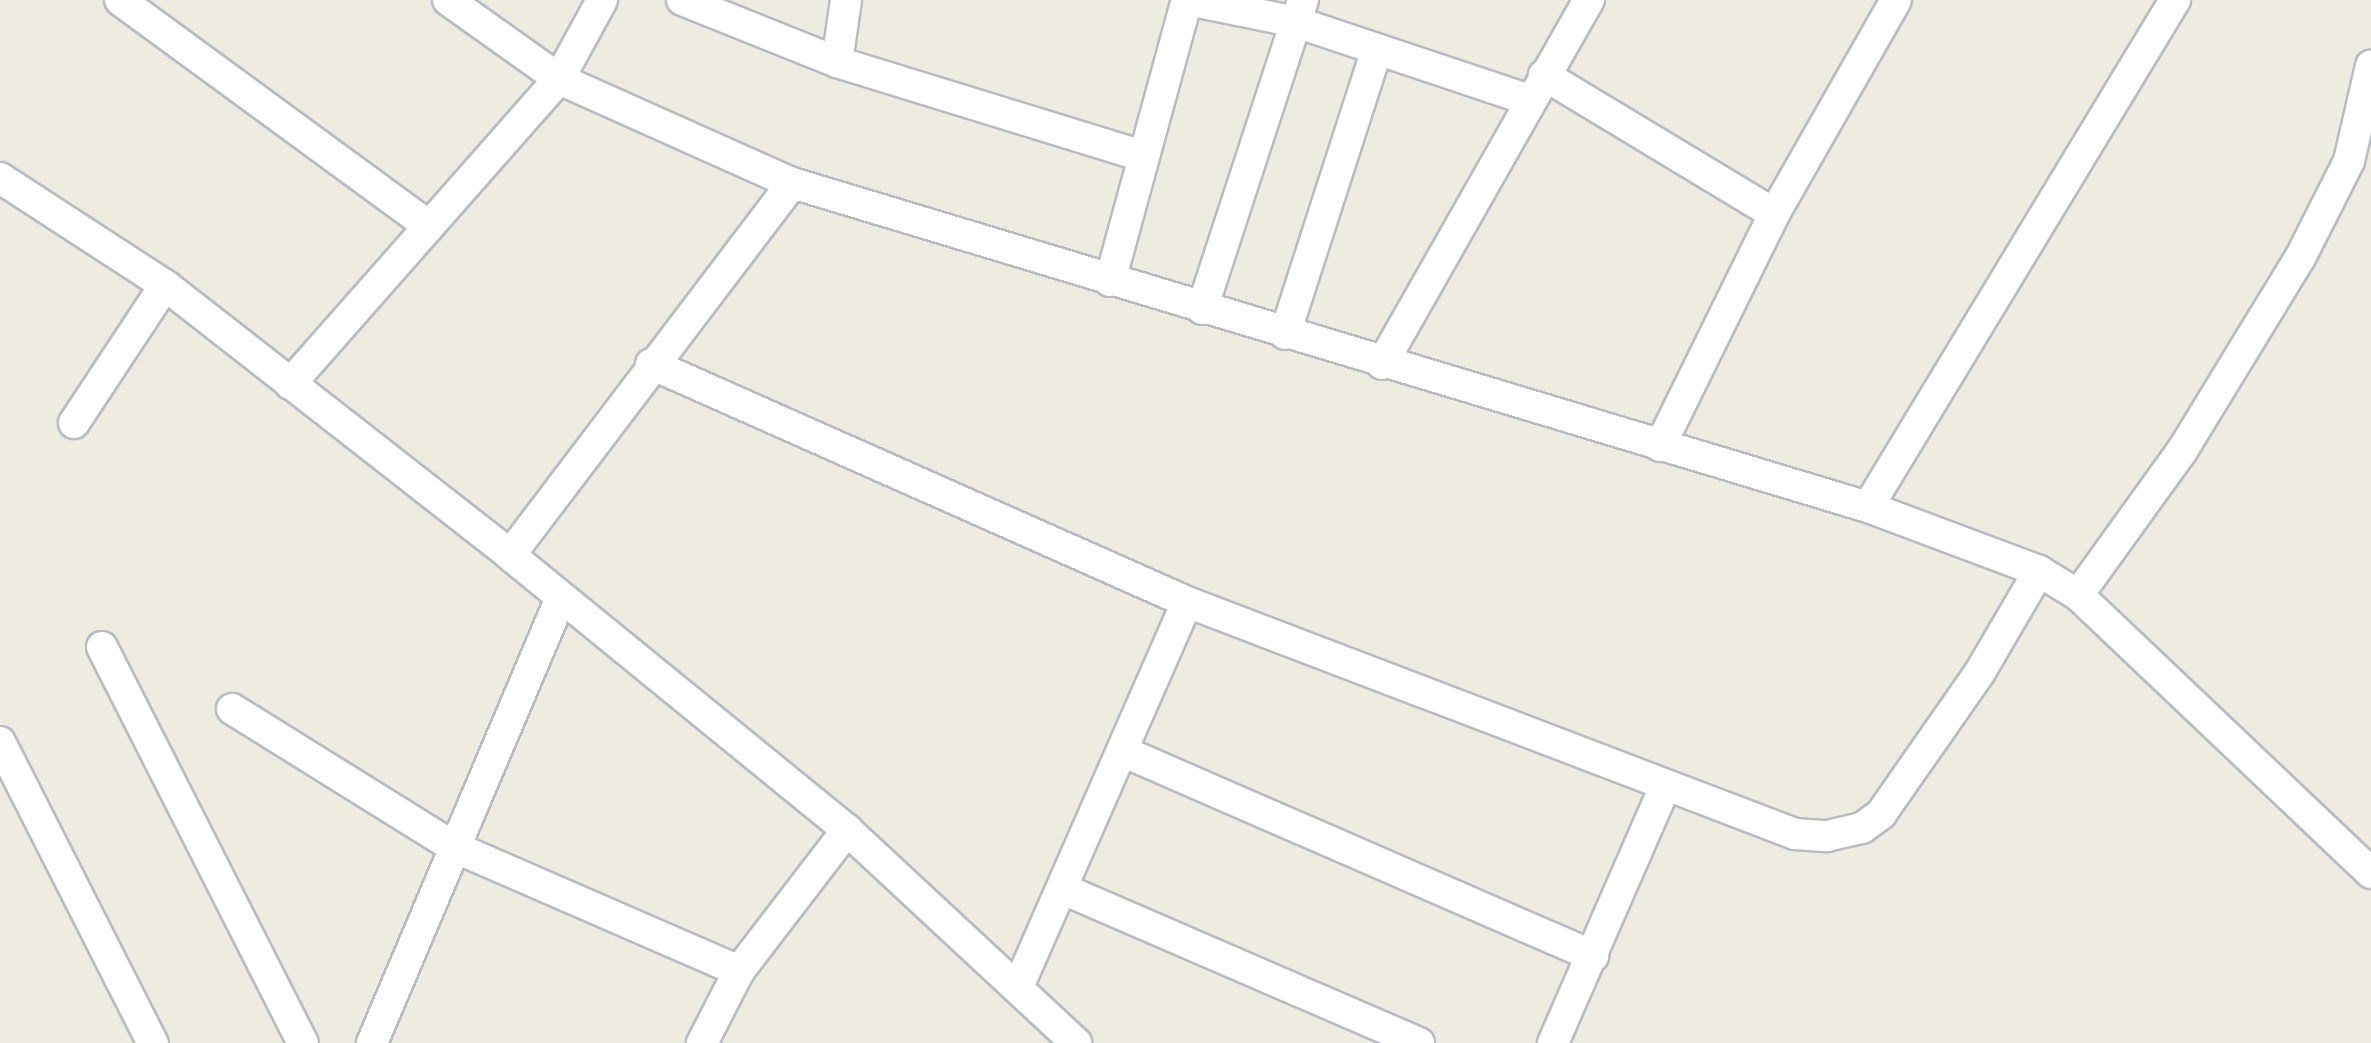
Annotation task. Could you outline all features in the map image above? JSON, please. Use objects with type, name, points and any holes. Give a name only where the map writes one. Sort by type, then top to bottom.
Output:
[{"type":"street","points":[[120,0],[429,226]]},
{"type":"street","points":[[448,0],[559,79],[792,183],[1382,364],[1868,507],[2039,571],[2078,595],[2371,873]]},
{"type":"street","points":[[290,384],[559,79],[602,0]]},
{"type":"street","points":[[682,0],[837,62],[1140,155]]},
{"type":"street","points":[[837,62],[846,0]]},
{"type":"street","points":[[1110,281],[1140,155],[1188,0],[1300,11],[1377,50],[1536,88],[1774,214]]},
{"type":"street","points":[[1382,364],[1536,88],[1589,0]]},
{"type":"street","points":[[1660,446],[1774,214],[1896,0]]},
{"type":"street","points":[[1868,507],[2175,0]]},
{"type":"street","points":[[1202,309],[1300,11]]},
{"type":"street","points":[[1285,334],[1377,50]]},
{"type":"street","points":[[2078,595],[2182,451],[2300,258],[2360,167],[2371,66]]},
{"type":"street","points":[[0,178],[165,285],[510,555],[847,830],[1076,1043]]},
{"type":"street","points":[[510,555],[651,364],[792,183]]},
{"type":"street","points":[[74,423],[165,285]]},
{"type":"street","points":[[651,364],[1187,602],[1665,787],[1795,834],[1862,828],[1881,814],[1980,672],[2039,571]]},
{"type":"street","points":[[372,1043],[561,598]]},
{"type":"street","points":[[1018,987],[1187,602]]},
{"type":"street","points":[[102,647],[303,1043]]},
{"type":"street","points":[[232,709],[454,847],[739,971]]},
{"type":"street","points":[[0,742],[153,1043]]},
{"type":"street","points":[[1122,751],[1593,956]]},
{"type":"street","points":[[1553,1043],[1665,787]]},
{"type":"street","points":[[702,1043],[739,971],[847,830]]},
{"type":"street","points":[[1063,889],[1419,1043]]}]
